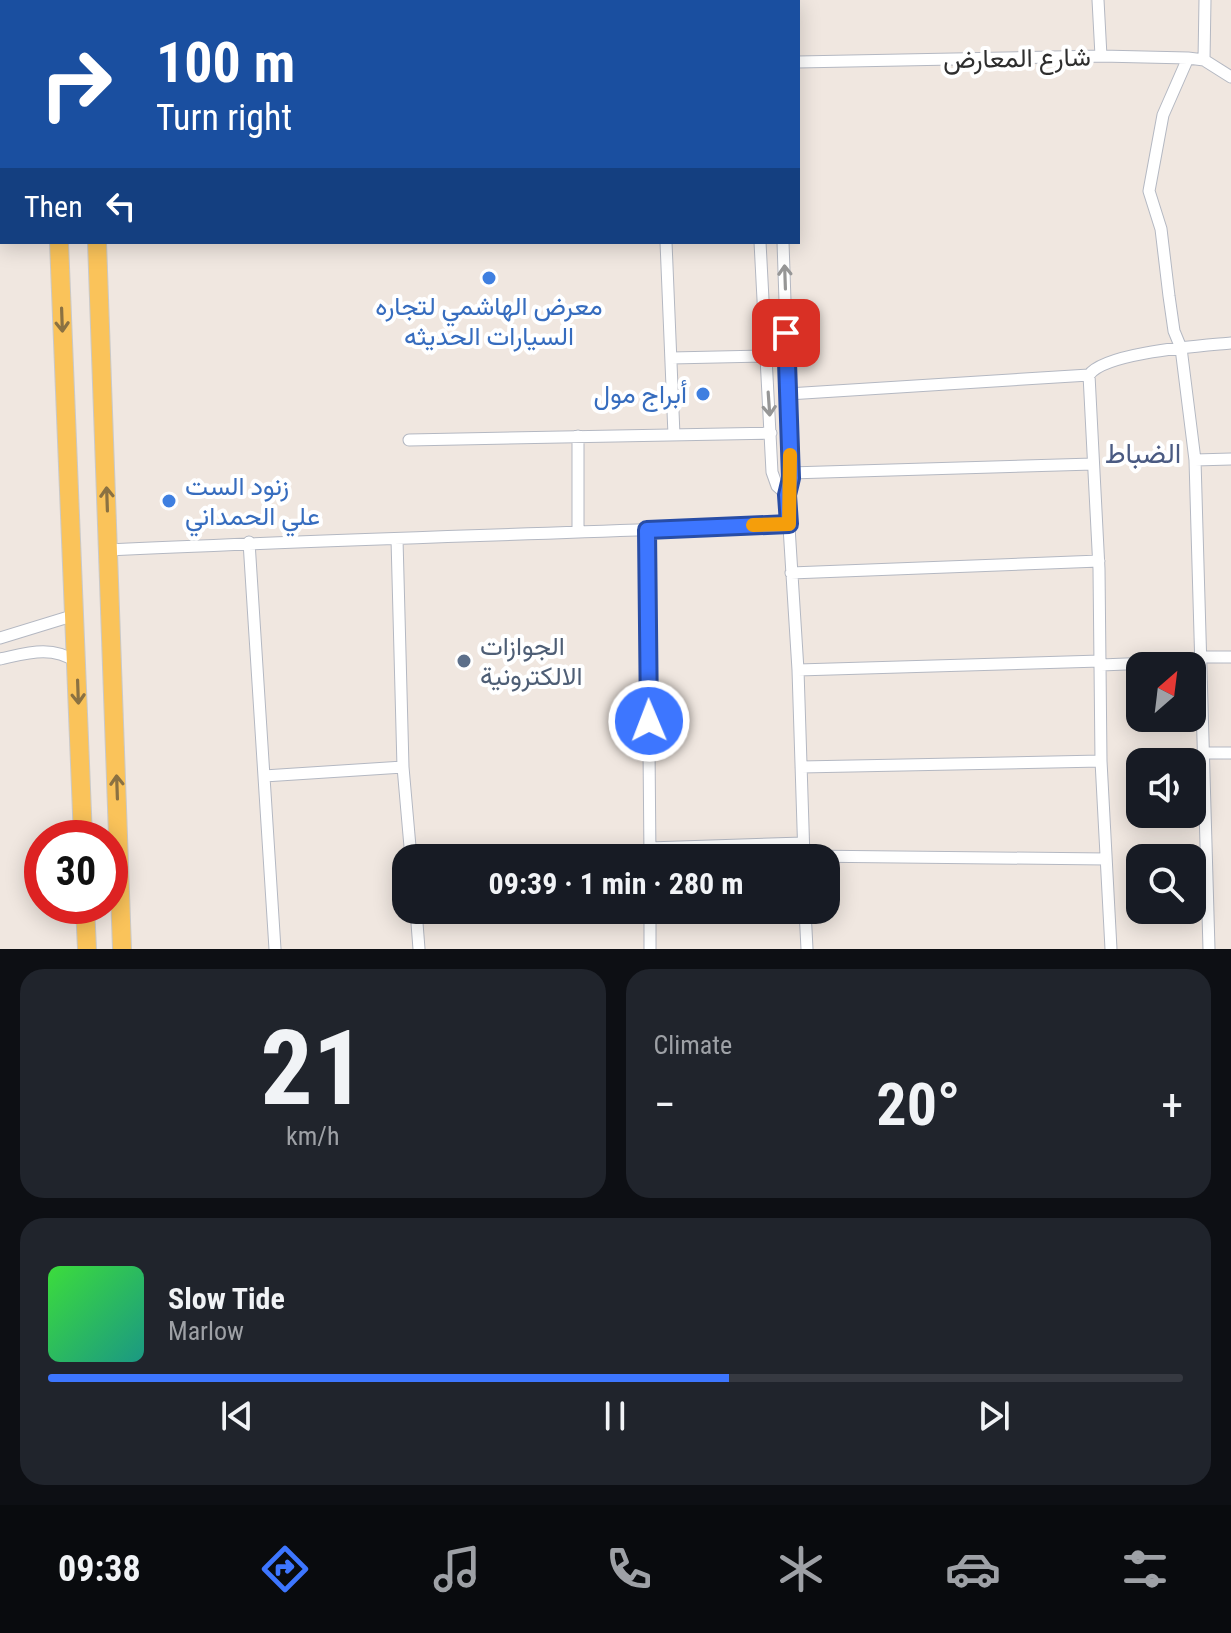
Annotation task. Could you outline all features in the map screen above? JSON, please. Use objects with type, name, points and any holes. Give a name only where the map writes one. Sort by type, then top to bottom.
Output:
[{"type":"main road","points":[[59,244],[82,820]]},
{"type":"main road","points":[[97,244],[122,949]]},
{"type":"main road","points":[[86,924],[87,949]]},
{"type":"street","points":[[1098,0],[1101,56]]},
{"type":"street","points":[[1204,60],[1205,0]]},
{"type":"street","name":"شارع المعارض","points":[[800,62],[1101,56],[1188,58],[1204,60],[1231,77]]},
{"type":"street","points":[[1188,58],[1163,115],[1149,191],[1161,229],[1174,331],[1181,348],[1195,460],[1201,652]]},
{"type":"street","points":[[666,244],[674,435]]},
{"type":"street","points":[[760,244],[774,479],[787,495]]},
{"type":"street","points":[[783,244],[790,473],[787,495],[798,670],[803,843],[788,844]]},
{"type":"street","points":[[1111,949],[1101,761],[1099,561],[1089,375],[1094,367],[1105,363],[1181,348],[1231,343]]},
{"type":"street","points":[[671,358],[765,356]]},
{"type":"street","points":[[788,394],[1089,375]]},
{"type":"street","points":[[409,440],[771,433]]},
{"type":"street","points":[[578,436],[578,532]]},
{"type":"street","points":[[1195,460],[1231,459]]},
{"type":"street","points":[[790,473],[1093,464]]},
{"type":"street","points":[[108,550],[249,542],[789,524]]},
{"type":"street","points":[[647,530],[650,844]]},
{"type":"street","points":[[397,539],[403,767],[410,844]]},
{"type":"street","points":[[249,542],[275,949]]},
{"type":"street","points":[[791,573],[1099,561]]},
{"type":"street","points":[[0,638],[75,615]]},
{"type":"street","points":[[0,659],[49,651],[77,662]]},
{"type":"street","points":[[1206,659],[1231,657]]},
{"type":"street","points":[[798,670],[1126,662]]},
{"type":"street","points":[[1206,753],[1231,753]]},
{"type":"street","points":[[801,767],[1101,761]]},
{"type":"street","points":[[264,776],[403,767]]},
{"type":"street","points":[[1205,828],[1209,949]]},
{"type":"street","points":[[840,857],[1106,859]]},
{"type":"street","points":[[417,924],[419,949]]},
{"type":"street","points":[[650,924],[650,949]]},
{"type":"street","points":[[806,924],[807,949]]},
{"type":"slow traffic","points":[[753,525],[789,524],[787,495],[791,484],[790,455]]},
{"type":"place","name":"معرض الهاشمي لتجاره السيارات الحديثه","points":[[489,278]]},
{"type":"place","name":"أبراج مول","points":[[703,394]]},
{"type":"place","name":"زنود الست علي الحمداني","points":[[169,501]]},
{"type":"place","name":"الجوازات الالكترونية","points":[[464,661]]},
{"type":"district","name":"الضباط","points":[[1143,453]]},
{"type":"route","points":[[649,721],[647,530],[789,524],[787,495],[791,478],[786,333]]}]
